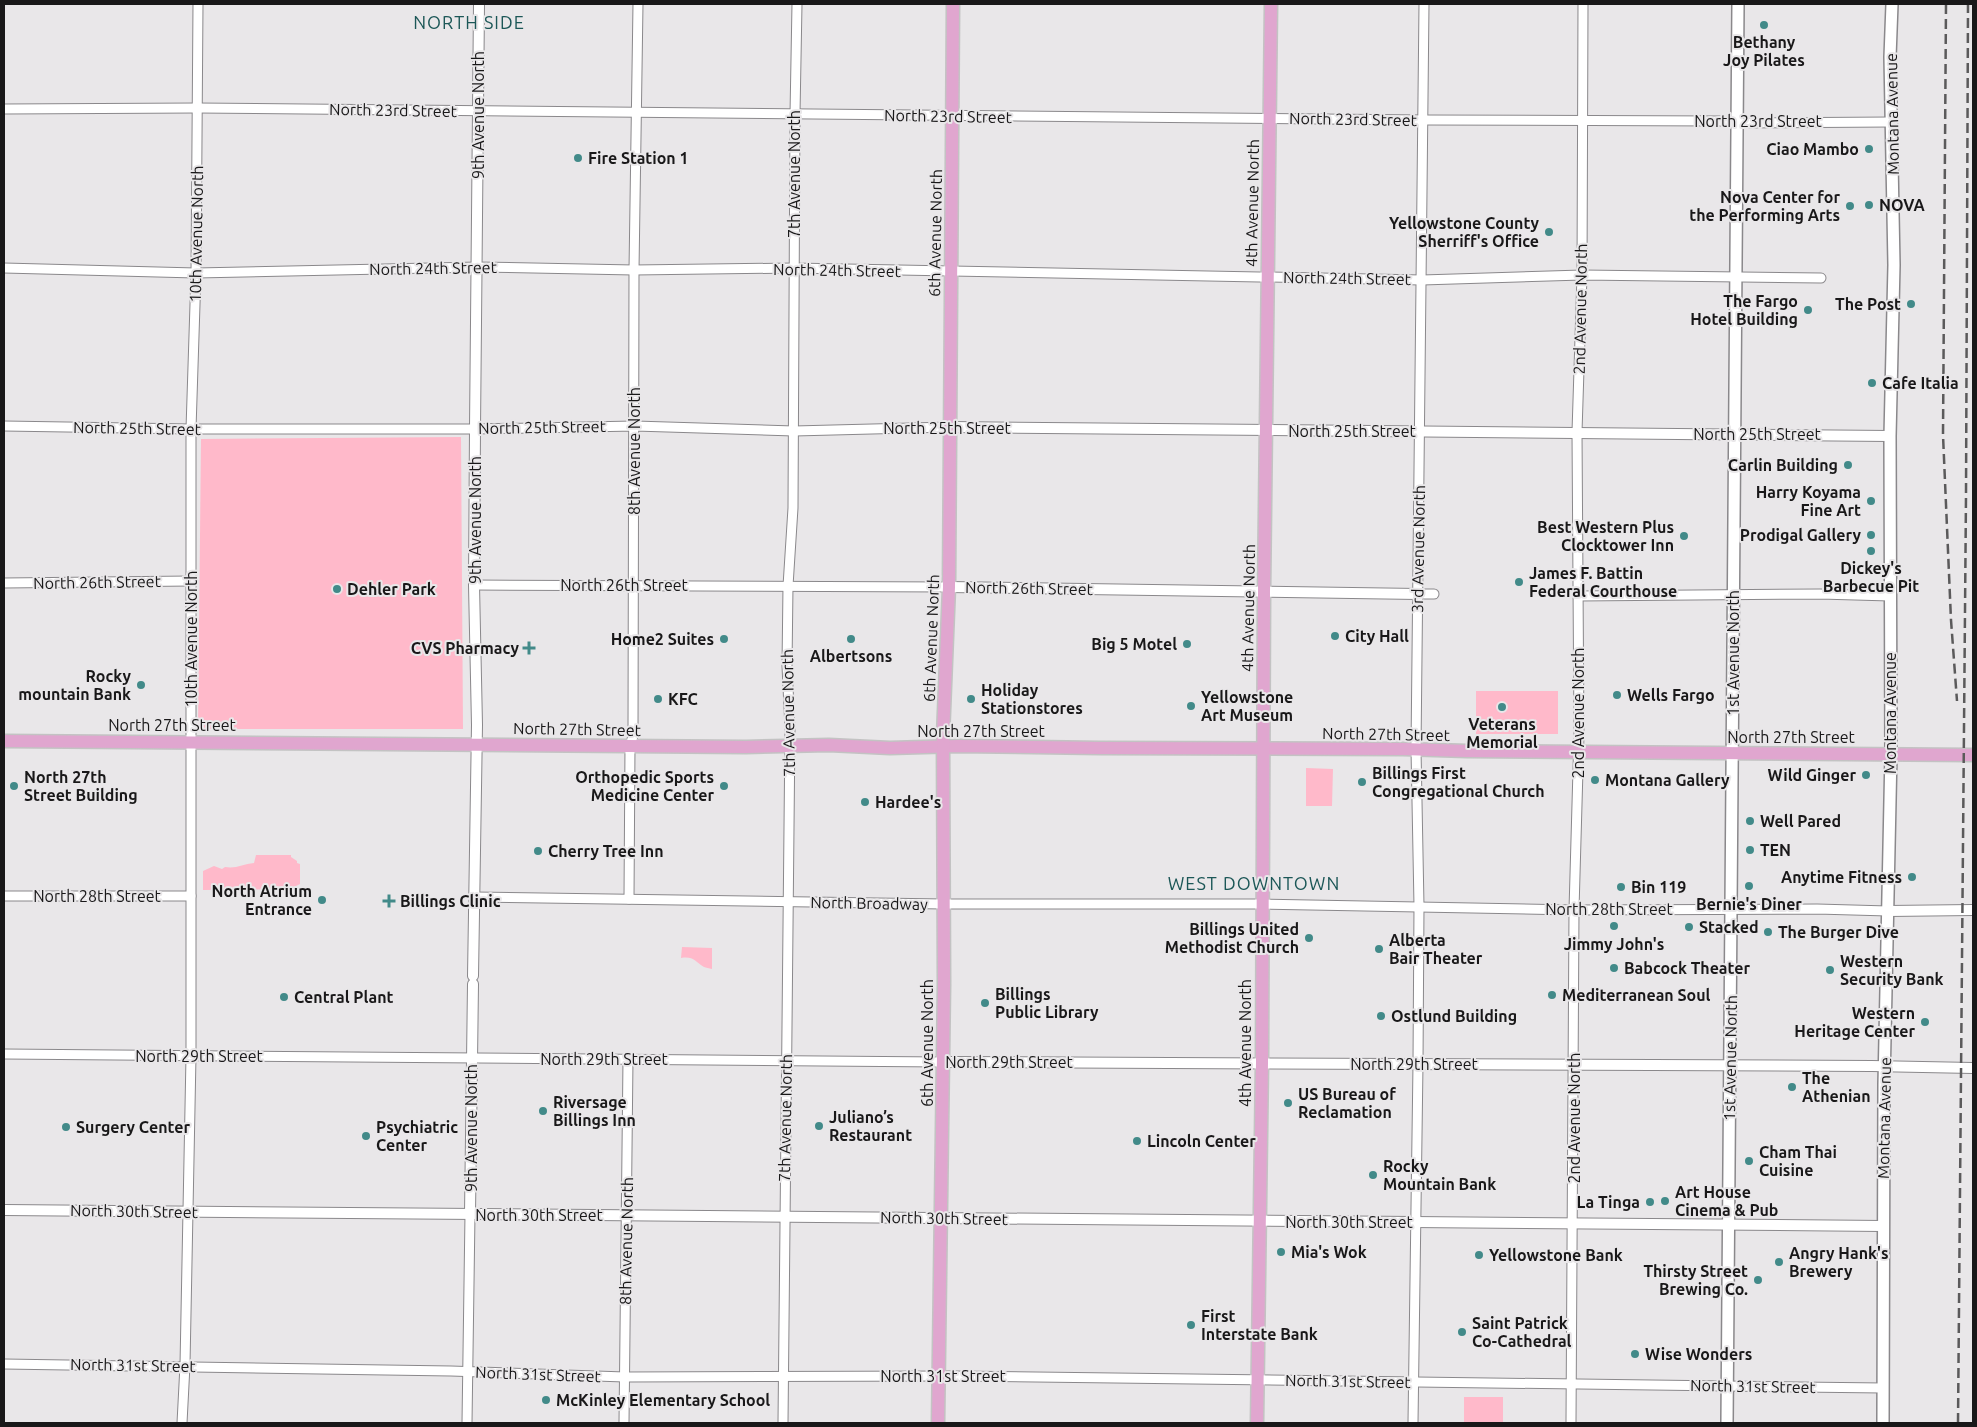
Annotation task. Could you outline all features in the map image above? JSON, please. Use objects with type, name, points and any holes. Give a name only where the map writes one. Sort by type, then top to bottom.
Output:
[{"type":"main road","name":"6th Avenue North","points":[[938,1423],[943,1062],[944,746],[949,587],[953,4]]},
{"type":"main road","name":"4th Avenue North","points":[[1257,1423],[1271,4]]},
{"type":"main road","name":"1st Avenue North","points":[[1727,1423],[1738,4]]},
{"type":"main road","name":"Montana Avenue","points":[[1883,1423],[1883,1226],[1891,753],[1890,436],[1894,269],[1890,57],[1892,4]]},
{"type":"main road","name":"North 27th Street","points":[[4,741],[746,747],[789,745],[890,748],[944,746],[1416,749],[1973,755]]},
{"type":"street","name":"10th Avenue North","points":[[182,1423],[185,1366],[191,1056],[190,742],[192,732],[190,429],[196,273],[198,4]]},
{"type":"street","name":"9th Avenue North","points":[[467,1423],[471,1058],[475,897],[474,585],[479,4]]},
{"type":"street","name":"8th Avenue North","points":[[629,899],[634,585],[634,270],[638,113],[638,4]]},
{"type":"street","name":"7th Avenue North","points":[[783,1423],[789,745],[787,666],[788,586],[793,508],[794,114],[797,4]]},
{"type":"street","name":"3rd Avenue North","points":[[1412,1423],[1418,1064],[1419,906],[1416,749],[1424,4]]},
{"type":"street","name":"2nd Avenue North","points":[[1571,1423],[1574,910],[1578,752],[1577,432],[1582,275],[1583,4]]},
{"type":"street","name":"North 23rd Street","points":[[4,109],[196,108],[1270,119],[1721,121],[1737,123],[1892,122]]},
{"type":"street","name":"North 24th Street","points":[[4,268],[196,273],[478,266],[634,270],[794,268],[1422,280],[1582,275],[1821,278]]},
{"type":"street","name":"North 25th Street","points":[[4,426],[190,429],[475,429],[635,426],[794,430],[950,427],[1890,436]]},
{"type":"street","name":"North 26th Street","points":[[4,583],[191,581]]},
{"type":"street","name":"North 26th Street","points":[[474,585],[949,587],[1434,594]]},
{"type":"street","points":[[1578,596],[1890,596]]},
{"type":"street","name":"North 28th Street","points":[[4,896],[191,896]]},
{"type":"street","name":"North Broadway","points":[[475,897],[944,904],[1262,904]]},
{"type":"street","name":"North 28th Street","points":[[1262,904],[1574,910],[1973,910]]},
{"type":"street","name":"North 29th Street","points":[[4,1054],[1973,1068]]},
{"type":"street","name":"8th Avenue North","points":[[624,1423],[628,1059]]},
{"type":"street","name":"North 30th Street","points":[[4,1210],[1883,1226]]},
{"type":"street","name":"North 31st Street","points":[[4,1364],[468,1371],[625,1377],[939,1376],[1883,1388]]},
{"type":"shaded area","points":[[461,437],[463,729],[198,729],[201,439]]},
{"type":"shaded area","points":[[1476,691],[1558,691],[1558,734],[1476,734]]},
{"type":"shaded area","points":[[1306,768],[1333,769],[1332,806],[1306,806]]},
{"type":"shaded area","points":[[256,855],[291,855],[300,864],[300,884],[295,889],[203,890],[203,871],[214,866],[222,869],[254,863]]},
{"type":"shaded area","points":[[682,947],[712,948],[712,969],[704,967],[692,959],[681,958]]},
{"type":"shaded area","points":[[1464,1397],[1503,1397],[1503,1423],[1464,1423]]},
{"type":"railway","points":[[1946,4],[1943,435],[1951,620],[1957,701]]},
{"type":"railway","points":[[1958,1423],[1968,4]]},
{"type":"place","name":"Bethany Joy Pilates","points":[[1764,25]]},
{"type":"place","name":"Ciao Mambo","points":[[1869,149]]},
{"type":"place","name":"Fire Station 1","points":[[578,158]]},
{"type":"place","name":"NOVA","points":[[1869,205]]},
{"type":"place","name":"Nova Center for the Performing Arts","points":[[1850,206]]},
{"type":"place","name":"Yellowstone County Sherriff's Office","points":[[1549,232]]},
{"type":"place","name":"The Post","points":[[1911,304]]},
{"type":"place","name":"The Fargo Hotel Building","points":[[1808,310]]},
{"type":"place","name":"Cafe Italia","points":[[1872,383]]},
{"type":"place","name":"Carlin Building","points":[[1848,465]]},
{"type":"place","name":"Harry Koyama Fine Art","points":[[1871,501]]},
{"type":"place","name":"Prodigal Gallery","points":[[1871,535]]},
{"type":"place","name":"Best Western Plus Clocktower Inn","points":[[1684,536]]},
{"type":"place","name":"Dickey's Barbecue Pit","points":[[1871,551]]},
{"type":"place","name":"James F. Battin Federal Courthouse","points":[[1519,582]]},
{"type":"place","name":"Dehler Park","points":[[337,589]]},
{"type":"place","name":"City Hall","points":[[1335,636]]},
{"type":"place","name":"Home2 Suites","points":[[724,639]]},
{"type":"place","name":"Albertsons","points":[[851,639]]},
{"type":"place","name":"Big 5 Motel","points":[[1187,644]]},
{"type":"place","name":"CVS Pharmacy","points":[[529,648]]},
{"type":"place","name":"Rocky mountain Bank","points":[[141,685]]},
{"type":"place","name":"Wells Fargo","points":[[1617,695]]},
{"type":"place","name":"KFC","points":[[658,699]]},
{"type":"place","name":"Holiday Stationstores","points":[[971,699]]},
{"type":"place","name":"Yellowstone Art Museum","points":[[1191,706]]},
{"type":"place","name":"Veterans Memorial","points":[[1502,707]]},
{"type":"place","name":"Wild Ginger","points":[[1866,775]]},
{"type":"place","name":"Montana Gallery","points":[[1595,780]]},
{"type":"place","name":"Billings First Congregational Church","points":[[1362,782]]},
{"type":"place","name":"North 27th Street Building","points":[[14,786]]},
{"type":"place","name":"Orthopedic Sports Medicine Center","points":[[724,786]]},
{"type":"place","name":"Hardee's","points":[[865,802]]},
{"type":"place","name":"Well Pared","points":[[1750,821]]},
{"type":"place","name":"TEN","points":[[1750,850]]},
{"type":"place","name":"Cherry Tree Inn","points":[[538,851]]},
{"type":"place","name":"Anytime Fitness","points":[[1912,877]]},
{"type":"place","name":"Bernie's Diner","points":[[1749,886]]},
{"type":"place","name":"Bin 119","points":[[1621,887]]},
{"type":"place","name":"North Atrium Entrance","points":[[322,900]]},
{"type":"place","name":"Billings Clinic","points":[[389,901]]},
{"type":"place","name":"Jimmy John's","points":[[1614,926]]},
{"type":"place","name":"Stacked","points":[[1689,927]]},
{"type":"place","name":"The Burger Dive","points":[[1768,932]]},
{"type":"place","name":"Billings United Methodist Church","points":[[1309,938]]},
{"type":"place","name":"Alberta Bair Theater","points":[[1379,949]]},
{"type":"place","name":"Babcock Theater","points":[[1614,968]]},
{"type":"place","name":"Western Security Bank","points":[[1830,970]]},
{"type":"place","name":"Mediterranean Soul","points":[[1552,995]]},
{"type":"place","name":"Central Plant","points":[[284,997]]},
{"type":"place","name":"Billings Public Library","points":[[985,1003]]},
{"type":"place","name":"Ostlund Building","points":[[1381,1016]]},
{"type":"place","name":"Western Heritage Center","points":[[1925,1022]]},
{"type":"place","name":"The Athenian","points":[[1792,1087]]},
{"type":"place","name":"US Bureau of Reclamation","points":[[1288,1103]]},
{"type":"place","name":"Riversage Billings Inn","points":[[543,1111]]},
{"type":"place","name":"Juliano’s Restaurant","points":[[819,1126]]},
{"type":"place","name":"Surgery Center","points":[[66,1127]]},
{"type":"place","name":"Psychiatric Center","points":[[366,1136]]},
{"type":"place","name":"Lincoln Center","points":[[1137,1141]]},
{"type":"place","name":"Cham Thai Cuisine","points":[[1749,1161]]},
{"type":"place","name":"Rocky Mountain Bank","points":[[1373,1175]]},
{"type":"place","name":"Art House Cinema & Pub","points":[[1665,1201]]},
{"type":"place","name":"La Tinga","points":[[1650,1202]]},
{"type":"place","name":"Mia's Wok","points":[[1281,1252]]},
{"type":"place","name":"Yellowstone Bank","points":[[1479,1255]]},
{"type":"place","name":"Angry Hank's Brewery","points":[[1779,1262]]},
{"type":"place","name":"Thirsty Street Brewing Co.","points":[[1758,1280]]},
{"type":"place","name":"First Interstate Bank","points":[[1191,1325]]},
{"type":"place","name":"Saint Patrick Co-Cathedral","points":[[1462,1332]]},
{"type":"place","name":"Wise Wonders","points":[[1635,1354]]},
{"type":"place","name":"McKinley Elementary School","points":[[546,1400]]},
{"type":"district","name":"NORTH SIDE","points":[[469,23]]},
{"type":"district","name":"WEST DOWNTOWN","points":[[1254,884]]}]
